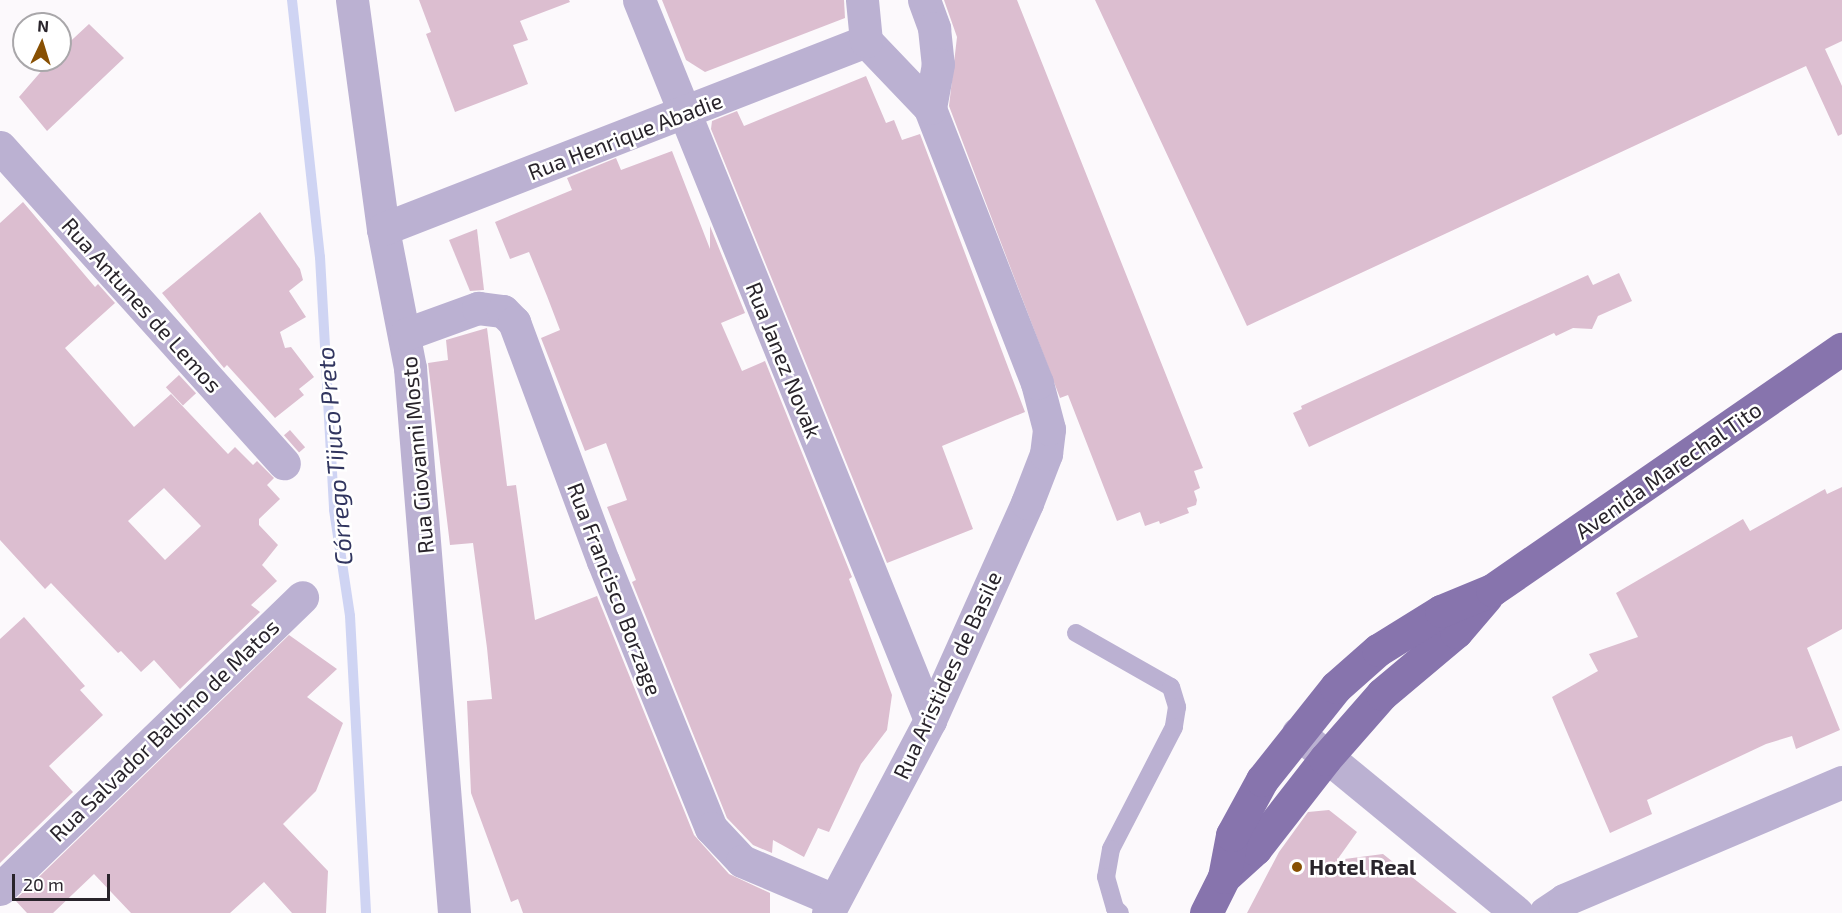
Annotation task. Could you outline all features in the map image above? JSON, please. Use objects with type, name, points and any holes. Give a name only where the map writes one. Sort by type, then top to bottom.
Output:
[{"type":"main road","name":"Avenida Marechal Tito","points":[[1206,913],[1224,877],[1232,836],[1262,780],[1336,687],[1378,650],[1441,611],[1492,590],[1842,349]]},
{"type":"main road","name":"Avenida Marechal Tito","points":[[1224,877],[1255,849],[1325,759],[1382,694],[1456,632],[1492,590]]},
{"type":"street","name":"Rua Giovanni Mosto","points":[[352,0],[383,229],[406,334],[454,913]]},
{"type":"street","name":"Rua Janez Novak","points":[[639,0],[930,720]]},
{"type":"street","points":[[862,0],[866,41],[930,108]]},
{"type":"street","points":[[924,0],[934,28],[938,64],[930,108]]},
{"type":"street","name":"Rua Henrique Abadie","points":[[383,229],[685,114],[866,41]]},
{"type":"street","name":"Rua Aristides de Basile","points":[[831,907],[930,720],[1027,503],[1046,454],[1048,429],[1037,383],[930,108]]},
{"type":"street","name":"Rua Antunes de Lemos","points":[[3,155],[284,463]]},
{"type":"street","name":"Rua Francisco Borzage","points":[[406,334],[478,308],[503,311],[514,322],[607,572],[711,828],[742,861],[831,907]]},
{"type":"street","name":"Rua Salvador Balbino de Matos","points":[[0,888],[302,597]]},
{"type":"street","points":[[1298,733],[1325,759],[1517,913]]},
{"type":"street","points":[[1545,913],[1564,900],[1838,791]]},
{"type":"lane","points":[[1076,633],[1171,687],[1177,706],[1174,727],[1111,849],[1106,877],[1114,908],[1120,913]]},
{"type":"building","points":[[419,0],[569,0],[570,2],[520,21],[528,40],[513,45],[528,84],[455,112],[426,34],[431,32]]},
{"type":"building","points":[[662,0],[844,0],[845,18],[705,72],[686,60]]},
{"type":"building","points":[[944,0],[1017,0],[1203,468],[1194,471],[1200,488],[1194,491],[1196,505],[1187,508],[1189,513],[1160,524],[1159,521],[1145,526],[1140,512],[1117,521],[1068,395],[1060,398],[949,106],[957,37]]},
{"type":"building","points":[[1095,0],[1842,0],[1842,41],[1825,49],[1842,86],[1842,134],[1838,136],[1806,66],[1247,326]]},
{"type":"building","points":[[89,24],[124,58],[47,131],[19,97],[41,72],[72,72],[72,40]]},
{"type":"building","points":[[866,76],[886,123],[894,120],[902,140],[920,134],[1025,412],[942,446],[973,529],[887,563],[711,129],[712,121],[737,111],[744,126]]},
{"type":"building","points":[[672,151],[710,249],[710,226],[745,313],[721,323],[742,371],[765,361],[852,577],[849,579],[892,695],[887,730],[861,764],[829,832],[818,828],[804,857],[773,840],[772,853],[753,845],[727,818],[632,582],[636,580],[607,507],[627,500],[606,443],[585,451],[541,338],[560,330],[547,296],[529,252],[510,259],[495,222],[572,190],[567,178],[616,158],[621,170]]},
{"type":"building","points":[[23,202],[95,287],[98,284],[115,303],[65,348],[134,427],[171,394],[228,454],[235,447],[253,465],[257,461],[274,478],[267,485],[280,499],[259,519],[259,525],[278,545],[262,565],[277,581],[251,605],[260,612],[180,689],[154,660],[141,672],[121,651],[118,653],[51,583],[45,589],[0,540],[0,223]],"holes":[[[164,488],[201,526],[165,560],[128,521]]]},
{"type":"building","points":[[260,212],[300,269],[303,280],[289,291],[306,317],[280,332],[285,348],[291,347],[314,377],[299,389],[304,395],[275,418],[227,365],[224,368],[162,293]]},
{"type":"building","points":[[477,229],[484,290],[470,291],[449,240]]},
{"type":"building","points":[[1619,273],[1632,301],[1598,316],[1592,329],[1573,328],[1556,336],[1554,333],[1309,447],[1293,413],[1302,409],[1301,406],[1588,275],[1593,285]]},
{"type":"building","points":[[487,328],[507,486],[516,485],[535,620],[597,596],[694,835],[729,874],[770,893],[770,913],[523,913],[518,899],[511,902],[471,793],[467,701],[492,699],[487,648],[473,543],[450,545],[428,363],[448,360],[446,340]]},
{"type":"building","points":[[179,375],[196,393],[183,406],[166,387]]},
{"type":"building","points":[[290,430],[305,447],[299,453],[284,435]]},
{"type":"building","points":[[1842,487],[1842,629],[1807,648],[1840,730],[1796,749],[1792,736],[1766,744],[1647,800],[1652,814],[1610,833],[1552,697],[1598,671],[1589,654],[1638,637],[1616,593],[1743,519],[1750,531],[1825,489],[1827,494]]},
{"type":"building","points":[[24,617],[85,686],[80,690],[103,715],[49,766],[73,792],[0,863],[0,639]]},
{"type":"building","points":[[289,635],[337,669],[307,697],[343,723],[316,791],[283,824],[328,871],[326,913],[292,913],[264,882],[230,913],[131,913],[94,874],[53,913],[27,913],[15,900]]},
{"type":"building","points":[[1329,810],[1357,832],[1337,860],[1383,854],[1457,913],[1247,913],[1279,852],[1308,812]]},
{"type":"waterway","name":"Córrego Tijuco Preto","points":[[292,0],[320,257],[334,510],[350,616],[366,913]]},
{"type":"place","name":"Hotel Real","points":[[1297,867]]}]
